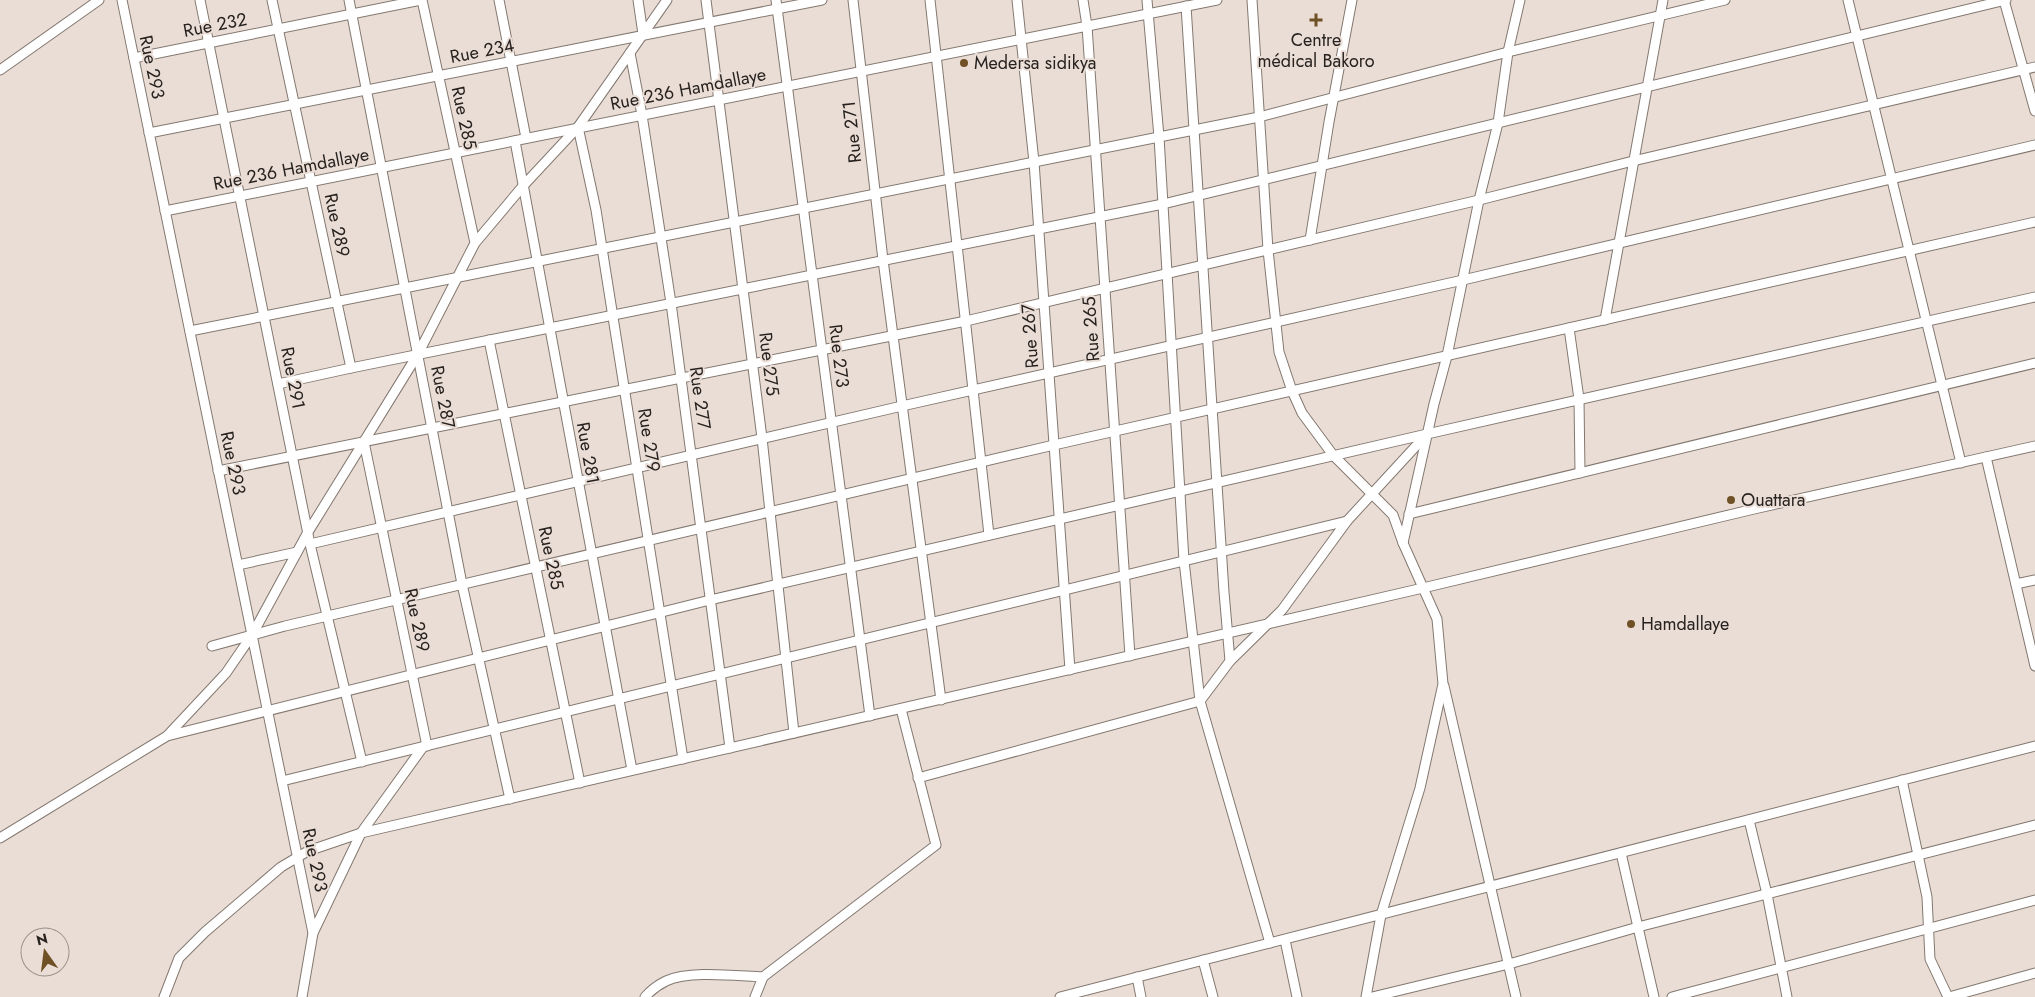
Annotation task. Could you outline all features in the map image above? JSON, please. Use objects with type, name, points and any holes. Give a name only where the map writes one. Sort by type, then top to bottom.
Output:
[{"type":"street","points":[[0,70],[99,0]]},
{"type":"street","name":"Rue 293","points":[[122,0],[313,933]]},
{"type":"street","name":"Rue 291","points":[[200,0],[310,544],[362,762]]},
{"type":"street","name":"Rue 289","points":[[272,0],[351,368]]},
{"type":"street","name":"Rue 287","points":[[349,0],[368,90],[462,584],[510,799]]},
{"type":"street","name":"Rue 232","points":[[134,58],[421,0]]},
{"type":"street","name":"Rue 285","points":[[421,0],[475,243]]},
{"type":"street","points":[[499,0],[526,138]]},
{"type":"street","points":[[638,0],[643,34]]},
{"type":"street","points":[[0,838],[167,736],[226,673],[252,635],[308,532],[418,354],[475,243],[523,186],[578,127],[667,0]]},
{"type":"street","name":"Rue 275","points":[[706,0],[762,438],[794,733]]},
{"type":"street","name":"Rue 234","points":[[149,133],[708,22],[777,4],[822,0]]},
{"type":"street","name":"Rue 271","points":[[852,0],[882,260],[941,700]]},
{"type":"street","points":[[930,0],[989,535]]},
{"type":"street","name":"Rue 267","points":[[1017,0],[1034,162],[1070,670]]},
{"type":"street","name":"Rue 265","points":[[1083,0],[1087,26],[1096,150],[1130,656]]},
{"type":"street","points":[[1147,0],[1159,137],[1184,561],[1200,701],[1270,943]]},
{"type":"street","name":"Rue 236 Hamdallaye","points":[[165,210],[1217,0]]},
{"type":"street","points":[[1252,0],[1268,250],[1279,352],[1292,391],[1302,413],[1333,455],[1393,515],[1403,543],[1437,619],[1443,684],[1516,997]]},
{"type":"street","points":[[1310,240],[1352,0]]},
{"type":"street","points":[[1403,543],[1427,434],[1447,356],[1479,200],[1498,123],[1508,52],[1520,0]]},
{"type":"street","points":[[1605,320],[1663,0]]},
{"type":"street","points":[[190,331],[1260,117],[1508,52],[1725,0]]},
{"type":"street","points":[[1848,0],[1961,463]]},
{"type":"street","points":[[278,384],[1163,204],[2005,0],[2035,111]]},
{"type":"street","name":"Rue 273","points":[[777,4],[870,716]]},
{"type":"street","points":[[1186,6],[1230,661]]},
{"type":"street","name":"Rue 277","points":[[630,52],[642,115],[671,303],[730,748]]},
{"type":"street","points":[[218,471],[966,321],[2035,67]]},
{"type":"street","name":"Rue 279","points":[[578,127],[596,210],[683,759]]},
{"type":"street","name":"Rue 281","points":[[514,141],[632,770]]},
{"type":"street","points":[[310,544],[691,454],[1463,280],[2035,145]]},
{"type":"street","points":[[212,646],[326,616],[912,478],[2035,222]]},
{"type":"street","points":[[167,736],[660,612],[850,567],[1333,455],[2035,297]]},
{"type":"street","points":[[1569,328],[1579,400],[1580,473]]},
{"type":"street","name":"Rue 285","points":[[489,340],[580,783]]},
{"type":"street","points":[[1409,514],[2035,363]]},
{"type":"street","points":[[918,778],[1200,701],[1230,661],[1282,610],[1346,521],[1427,434]]},
{"type":"street","name":"Rue 289","points":[[364,442],[425,746]]},
{"type":"street","points":[[164,997],[179,958],[213,925],[281,867],[308,851],[361,833],[2035,446]]},
{"type":"street","points":[[1986,457],[2035,666]]},
{"type":"street","points":[[282,781],[1346,521]]},
{"type":"street","points":[[238,565],[297,552]]},
{"type":"street","points":[[2016,584],[2035,580]]},
{"type":"street","points":[[1366,997],[1381,915],[1420,788],[1443,684]]},
{"type":"street","points":[[755,997],[763,976],[936,845],[901,709]]},
{"type":"street","points":[[302,997],[313,933],[361,833],[425,746]]},
{"type":"street","points":[[1060,997],[2035,746]]},
{"type":"street","points":[[1902,780],[1927,897],[1930,959],[1948,997],[2035,973]]},
{"type":"street","points":[[1750,820],[1787,997]]},
{"type":"street","points":[[1372,997],[1509,964],[1638,927],[2035,825]]},
{"type":"street","points":[[1621,853],[1654,997]]},
{"type":"street","points":[[1672,997],[2035,900]]},
{"type":"street","points":[[1284,940],[1297,997]]},
{"type":"street","points":[[1203,960],[1213,997]]},
{"type":"street","points":[[645,997],[655,987],[668,980],[696,975],[763,976]]},
{"type":"street","points":[[1137,978],[1141,997]]},
{"type":"place","name":"Centre médical Bakoro","points":[[1316,20]]},
{"type":"place","name":"Medersa sidikya","points":[[964,63]]},
{"type":"place","name":"Ouattara","points":[[1731,500]]},
{"type":"place","name":"Hamdallaye","points":[[1631,624]]}]
